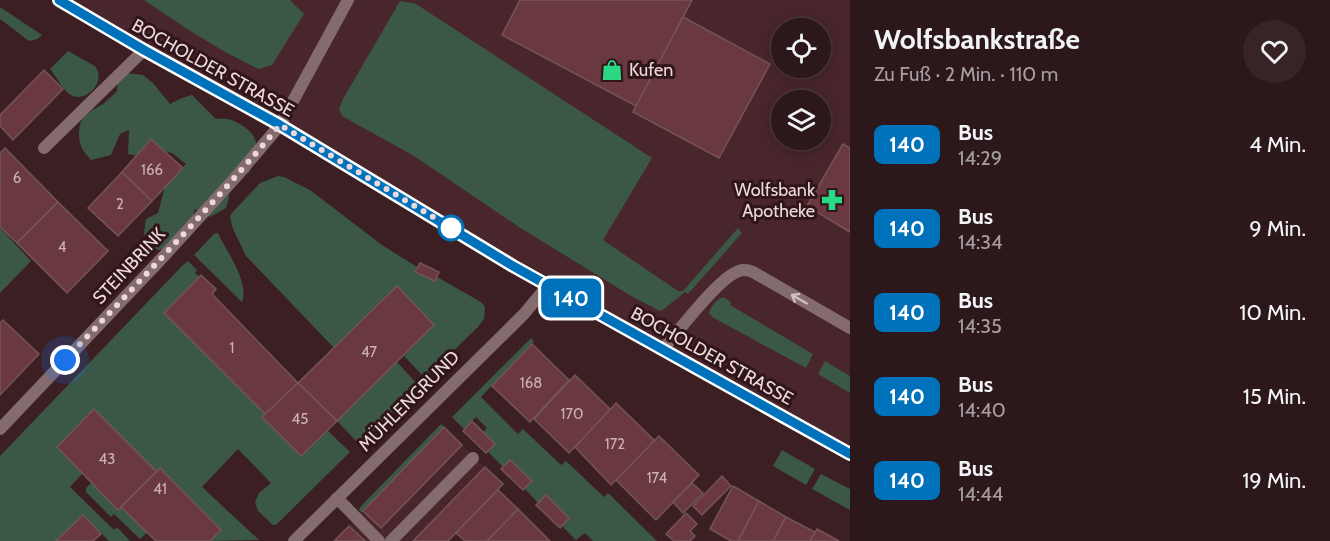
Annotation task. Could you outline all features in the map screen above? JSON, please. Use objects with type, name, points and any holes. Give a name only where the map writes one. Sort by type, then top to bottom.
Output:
[{"type":"main road","name":"BOCHOLDER STRASSE","points":[[59,0],[280,125],[548,285],[850,454]]},
{"type":"street","name":"STEINBRINK","points":[[0,429],[164,256],[280,125],[348,0]]},
{"type":"street","points":[[45,148],[144,50]]},
{"type":"street","points":[[662,350],[719,285],[733,274],[743,270],[753,272],[850,328]]},
{"type":"street","name":"MÜHLENGRUND","points":[[294,541],[524,314],[548,285]]},
{"type":"street","points":[[391,541],[472,458]]},
{"type":"street","points":[[337,498],[379,541]]},
{"type":"shaded area","points":[[59,0],[850,0],[850,453]]},
{"type":"shaded area","points":[[462,445],[485,467],[413,541],[365,541],[349,526],[364,510],[381,528]]},
{"type":"green space","points":[[144,0],[290,0],[304,14],[272,65],[259,69],[215,46]]},
{"type":"green space","points":[[400,1],[416,4],[652,158],[603,240],[678,291],[683,291],[738,228],[742,233],[688,294],[685,292],[660,311],[631,296],[519,227],[414,156],[342,116],[339,109],[343,99]]},
{"type":"green space","points":[[0,7],[42,35],[29,41],[0,19]]},
{"type":"green space","points":[[68,51],[95,66],[98,73],[96,86],[92,91],[80,97],[68,93],[50,69]]},
{"type":"green space","points":[[126,73],[143,75],[153,83],[170,104],[192,95],[216,119],[230,119],[243,126],[254,136],[256,142],[256,154],[249,173],[228,177],[229,198],[226,208],[210,217],[195,209],[189,231],[180,245],[158,250],[147,243],[144,233],[146,219],[158,213],[165,187],[186,164],[172,153],[158,150],[142,157],[128,154],[129,130],[120,134],[111,155],[91,160],[80,142],[79,128],[83,119],[117,91],[118,79]]},
{"type":"green space","points":[[278,176],[310,190],[382,245],[417,267],[415,272],[437,277],[481,302],[485,307],[484,319],[425,378],[404,356],[434,325],[397,286],[334,348],[246,256],[233,229],[231,214],[260,183]]},
{"type":"green space","points":[[0,228],[31,261],[0,293]]},
{"type":"green space","points":[[218,233],[240,276],[244,294],[242,302],[194,255],[214,234]]},
{"type":"green space","points":[[188,261],[200,277],[164,313],[265,414],[263,416],[301,456],[327,430],[350,452],[276,525],[273,525],[258,511],[255,502],[259,493],[271,483],[238,449],[202,487],[259,540],[210,541],[221,530],[161,469],[157,472],[94,409],[57,447],[83,473],[70,487],[114,530],[117,527],[130,541],[109,541],[83,515],[56,541],[0,541],[0,456]]},
{"type":"green space","points":[[723,297],[731,302],[730,305],[813,354],[806,368],[712,317],[709,313],[711,308]]},
{"type":"green space","points":[[531,338],[534,342],[481,397],[518,434],[523,429],[561,465],[566,461],[604,497],[608,493],[657,541],[593,541],[585,533],[576,540],[562,526],[569,517],[546,495],[538,503],[525,489],[532,481],[510,460],[503,467],[487,451],[495,444],[483,432],[487,428],[476,417],[464,429],[452,417]]},
{"type":"green space","points":[[825,361],[850,376],[850,393],[818,374]]},
{"type":"green space","points":[[397,362],[419,386],[360,445],[337,421]]},
{"type":"green space","points":[[441,424],[444,427],[361,513],[359,509],[363,504]]},
{"type":"green space","points":[[782,450],[815,469],[806,485],[773,466]]},
{"type":"green space","points":[[821,474],[850,489],[850,510],[812,489]]},
{"type":"green space","points":[[92,482],[148,532],[140,539],[114,514],[111,517],[86,492],[86,488]]},
{"type":"building","name":"Kufen","points":[[520,0],[692,0],[636,106],[502,35]]},
{"type":"building","points":[[683,17],[770,64],[719,158],[633,112]]},
{"type":"building","points":[[44,70],[63,89],[13,140],[0,126],[0,115]]},
{"type":"building","points":[[151,139],[183,168],[152,201],[122,172]]},
{"type":"building","points":[[843,144],[850,148],[850,232],[807,206]]},
{"type":"building","points":[[5,148],[58,202],[17,243],[0,227],[0,153]]},
{"type":"building","points":[[122,172],[152,201],[118,236],[88,208]]},
{"type":"building","points":[[58,202],[108,251],[67,293],[17,243]]},
{"type":"building","points":[[420,263],[439,272],[435,281],[415,272]]},
{"type":"building","points":[[201,275],[216,289],[212,294],[298,383],[265,414],[164,313]]},
{"type":"building","points":[[397,286],[434,325],[337,421],[298,383]]},
{"type":"building","points":[[3,320],[39,354],[0,395],[0,323]]},
{"type":"building","points":[[532,344],[569,380],[530,422],[492,386]]},
{"type":"building","points":[[575,375],[611,410],[569,453],[534,419]]},
{"type":"building","points":[[298,383],[337,421],[301,456],[262,417]]},
{"type":"building","points":[[616,403],[655,441],[611,485],[575,447]]},
{"type":"building","points":[[94,409],[157,472],[118,510],[57,447]]},
{"type":"building","points":[[472,421],[495,444],[486,453],[463,431]]},
{"type":"building","points":[[444,427],[462,445],[381,528],[363,511]]},
{"type":"building","points":[[659,436],[699,475],[656,520],[616,480]]},
{"type":"building","points":[[510,460],[532,481],[523,490],[501,469]]},
{"type":"building","points":[[485,467],[503,484],[456,533],[448,541],[413,541]]},
{"type":"building","points":[[160,468],[221,530],[210,541],[156,541],[121,507]]},
{"type":"building","points":[[722,476],[731,486],[702,515],[693,506]]},
{"type":"building","points":[[692,483],[703,493],[683,513],[673,502]]},
{"type":"building","points":[[733,486],[759,501],[738,541],[731,541],[710,529]]},
{"type":"building","points":[[498,490],[518,509],[487,541],[465,541],[456,533]]},
{"type":"building","points":[[546,495],[569,518],[560,528],[536,505]]},
{"type":"building","points":[[759,501],[786,517],[773,541],[738,541]]},
{"type":"building","points":[[518,509],[550,541],[487,541]]},
{"type":"building","points":[[686,513],[697,524],[690,531],[695,536],[690,541],[674,541],[666,534]]},
{"type":"building","points":[[83,515],[101,534],[93,541],[56,541]]},
{"type":"building","points":[[786,517],[815,532],[810,541],[773,541]]},
{"type":"building","points":[[349,526],[365,541],[334,541]]},
{"type":"building","points":[[817,529],[839,541],[810,541]]},
{"type":"bus line","name":"140","points":[[59,0],[280,125],[513,266],[850,454]]},
{"type":"place","name":"Kufen","points":[[612,70]]},
{"type":"place","name":"Wolfsbank Apotheke","points":[[832,200]]},
{"type":"route","points":[[65,360],[178,241],[280,125],[453,229],[451,228]]}]
